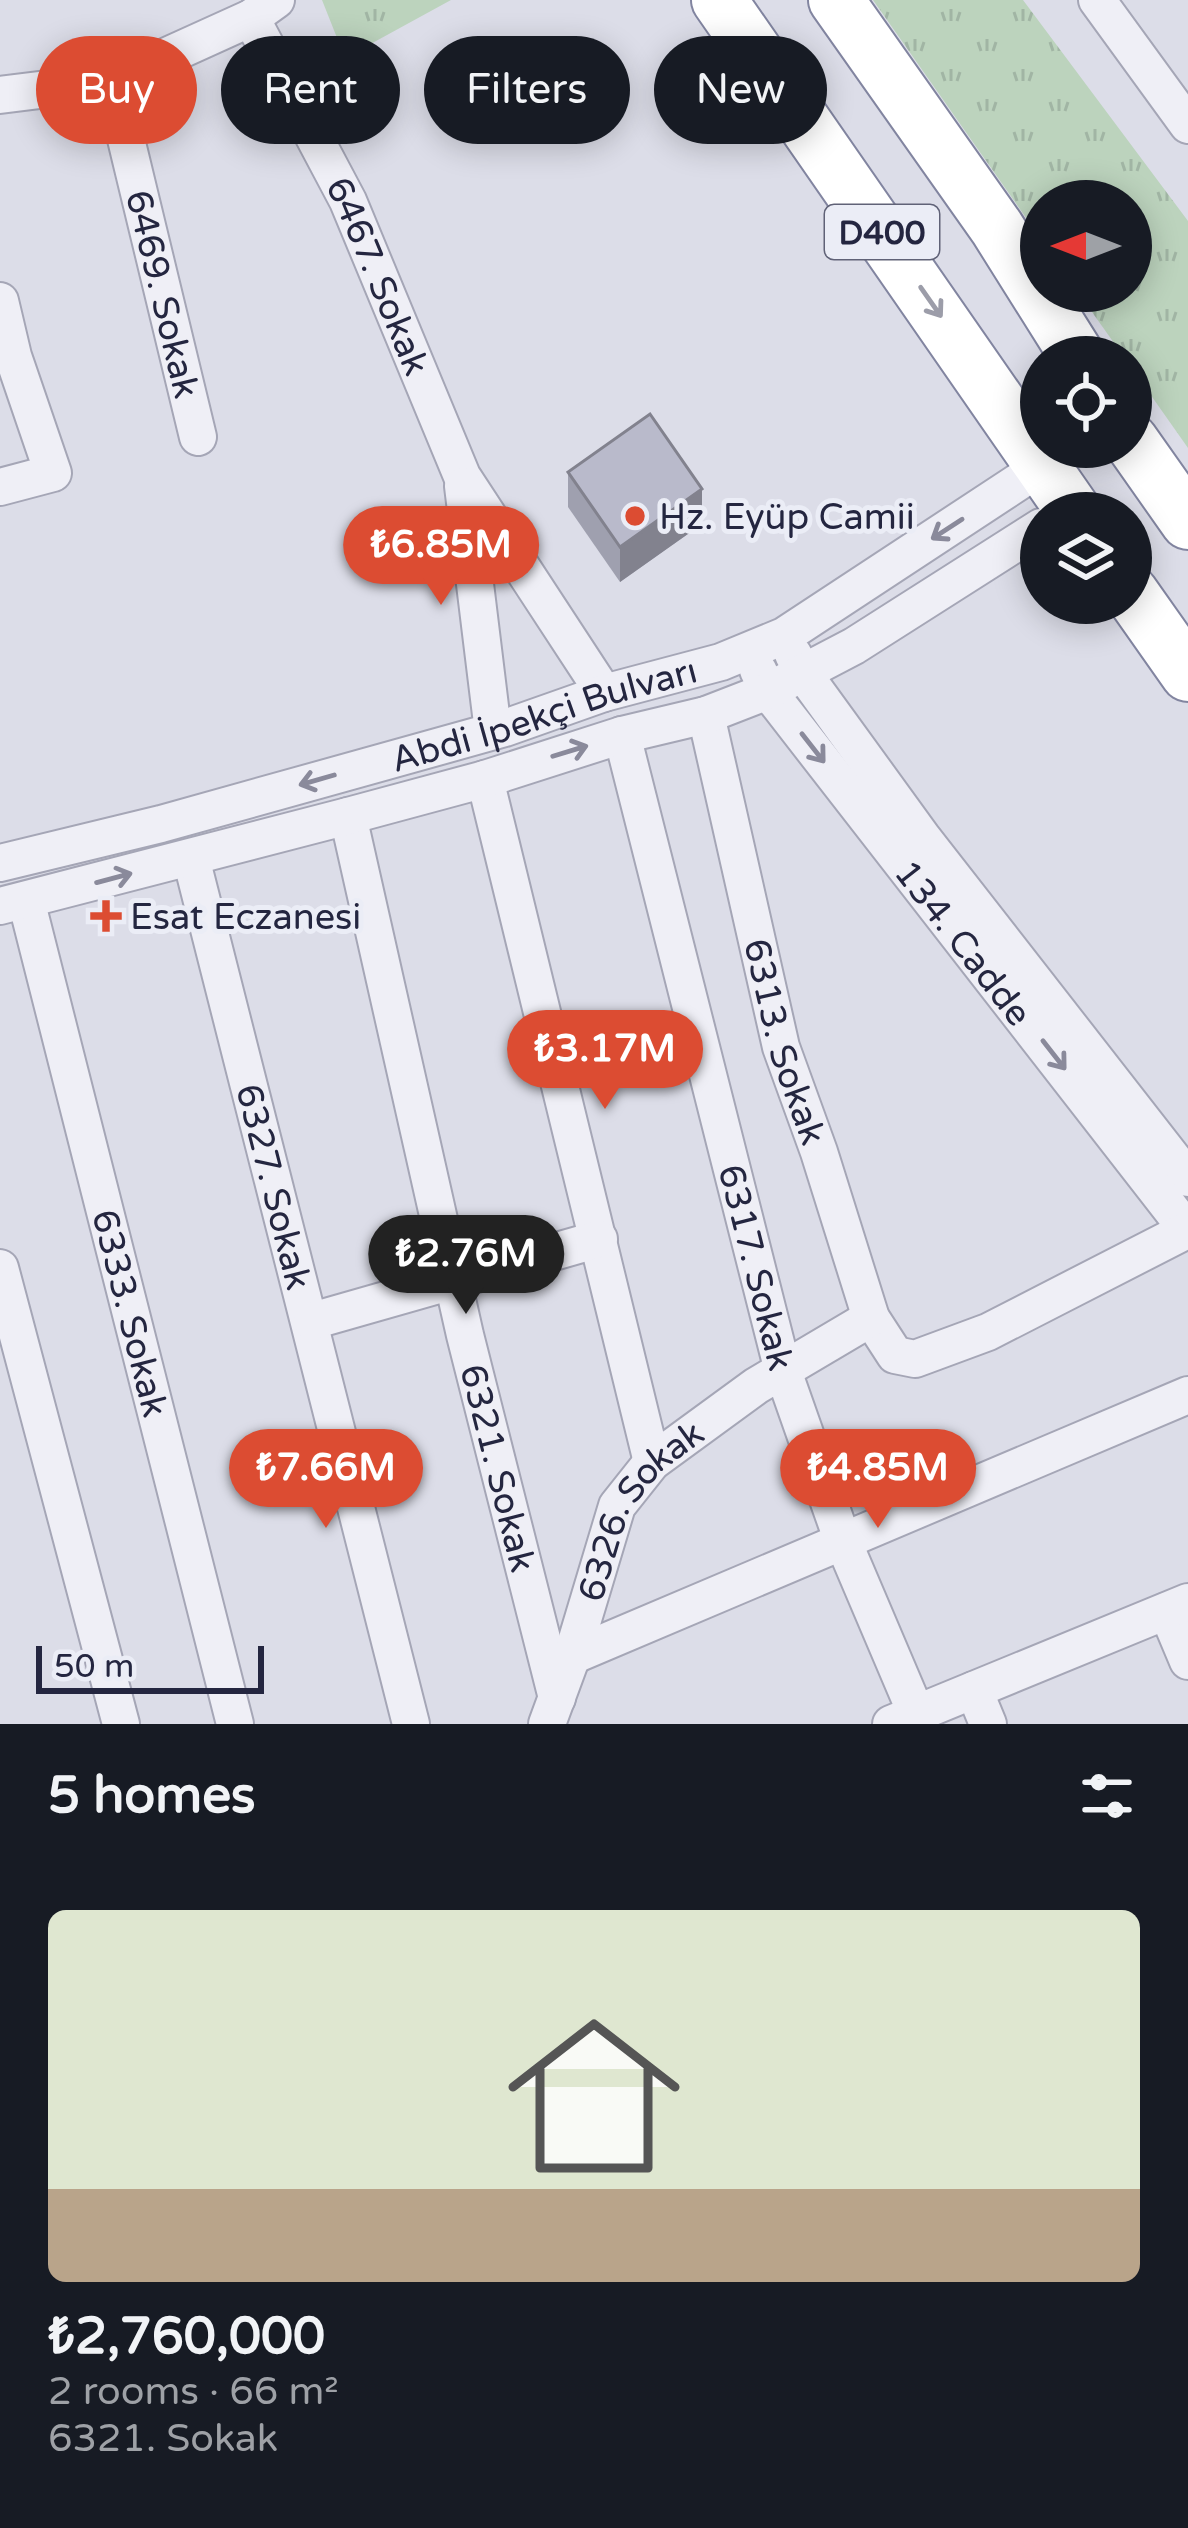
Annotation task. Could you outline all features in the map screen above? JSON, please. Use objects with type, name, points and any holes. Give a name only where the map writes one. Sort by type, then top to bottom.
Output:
[{"type":"highway","name":"D400","points":[[719,0],[1052,492]]},
{"type":"highway","name":"D400","points":[[836,0],[997,228],[1065,336]]},
{"type":"highway","points":[[1071,492],[1099,468]]},
{"type":"highway","points":[[1150,468],[1188,522]]},
{"type":"highway","points":[[1152,623],[1188,674]]},
{"type":"street","points":[[1097,0],[1188,124]]},
{"type":"street","points":[[197,41],[264,9]]},
{"type":"street","name":"6467. Sokak","points":[[264,9],[462,476],[604,694]]},
{"type":"street","points":[[0,95],[36,90]]},
{"type":"street","name":"6469. Sokak","points":[[127,144],[198,436]]},
{"type":"street","points":[[0,301],[6,358],[53,472],[0,487]]},
{"type":"street","name":"6467. Sokak","points":[[462,476],[493,731]]},
{"type":"street","name":"Abdi İpekçi Bulvarı","points":[[0,862],[161,824],[493,731],[749,651],[1020,521]]},
{"type":"street","name":"Abdi İpekçi Bulvarı","points":[[13,903],[485,778],[622,735],[706,715],[768,692],[854,646],[1020,529]]},
{"type":"street","name":"134. Cadde","points":[[784,636],[803,674],[922,837],[1188,1178]]},
{"type":"street","name":"134. Cadde","points":[[749,651],[768,692],[1188,1231]]},
{"type":"street","name":"6313. Sokak","points":[[706,715],[781,1047],[871,1318],[895,1355],[915,1359],[988,1332],[1188,1231]]},
{"type":"street","name":"6317. Sokak","points":[[622,735],[783,1371],[903,1719]]},
{"type":"street","points":[[485,778],[652,1462]]},
{"type":"street","name":"6321. Sokak","points":[[348,816],[552,1711]]},
{"type":"street","name":"6327. Sokak","points":[[191,857],[411,1724]]},
{"type":"street","name":"6333. Sokak","points":[[13,903],[236,1724]]},
{"type":"street","points":[[311,1321],[599,1239]]},
{"type":"street","points":[[0,1268],[121,1724]]},
{"type":"street","name":"6326. Sokak","points":[[552,1711],[617,1505],[652,1462],[756,1386],[871,1318]]},
{"type":"street","points":[[572,1656],[1188,1395]]},
{"type":"street","points":[[903,1719],[1177,1607],[1188,1661]]},
{"type":"street","points":[[974,1690],[988,1724]]},
{"type":"green space","points":[[322,0],[451,0],[385,36],[336,36]]},
{"type":"green space","points":[[873,0],[1023,0],[1188,221],[1188,448],[1152,397],[1152,336],[1109,336],[1092,312],[1152,312],[1152,180],[1020,180],[1020,209]]},
{"type":"building","points":[[650,414],[702,489],[620,547],[568,472]]},
{"type":"place","name":"Hz. Eyüp Camii","points":[[635,516]]},
{"type":"place","name":"Esat Eczanesi","points":[[106,916]]}]
